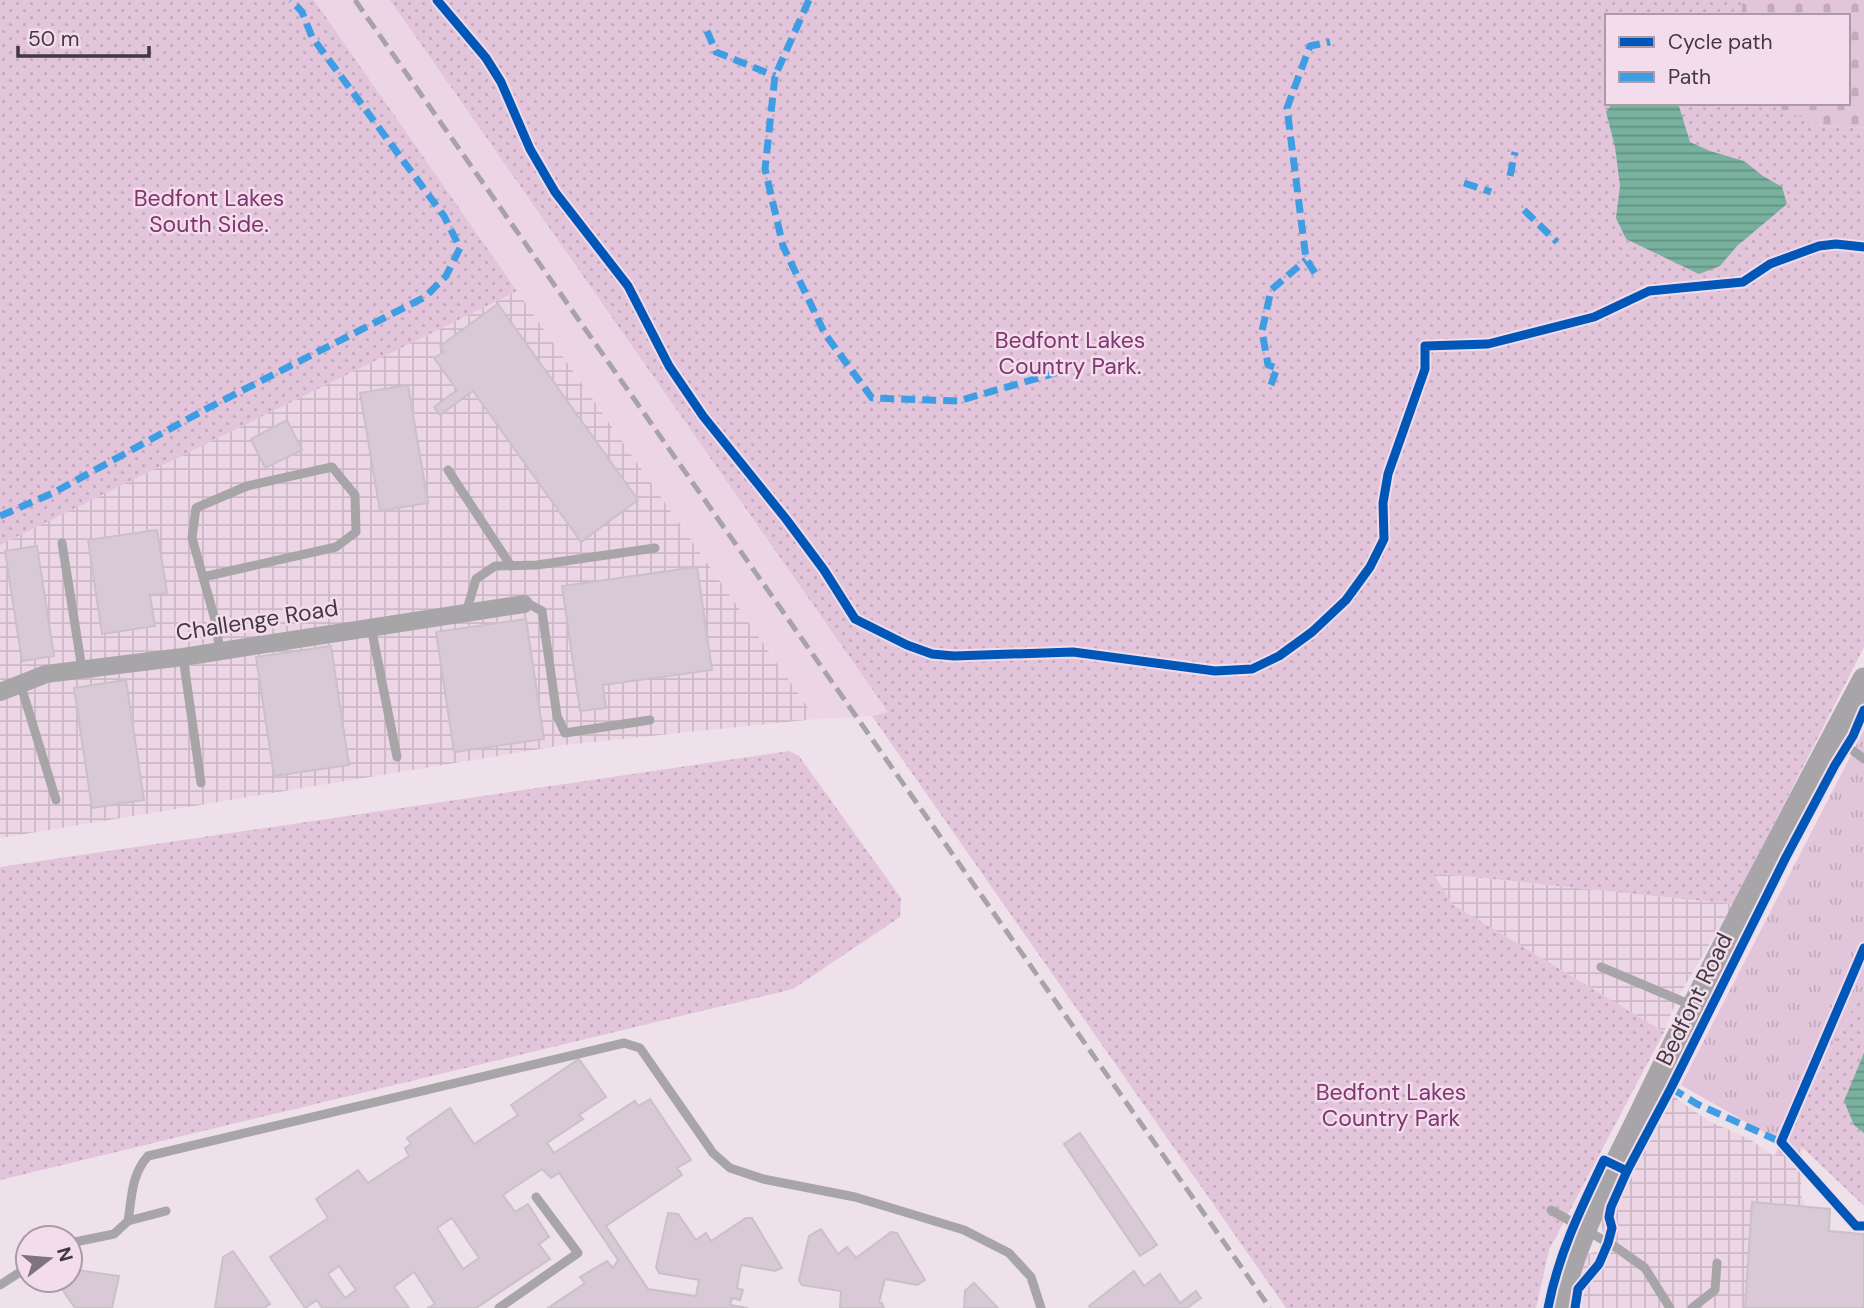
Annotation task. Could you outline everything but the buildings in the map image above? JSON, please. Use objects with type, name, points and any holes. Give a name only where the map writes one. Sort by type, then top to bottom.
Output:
[{"type":"street","name":"Challenge Road","points":[[0,691],[46,674],[183,657],[524,604]]},
{"type":"street","name":"Bedfont Road","points":[[1560,1308],[1567,1277],[1586,1231],[1693,1005],[1864,678]]},
{"type":"lane","points":[[203,577],[336,547],[356,532],[355,495],[332,467],[247,486],[196,508],[192,538],[220,650]]},
{"type":"lane","points":[[448,470],[511,566]]},
{"type":"lane","points":[[62,543],[82,669]]},
{"type":"lane","points":[[466,613],[476,579],[495,566],[537,565],[655,548]]},
{"type":"lane","points":[[524,604],[542,611],[557,716],[565,733],[650,720]]},
{"type":"lane","points":[[371,627],[397,757]]},
{"type":"lane","points":[[183,657],[201,783]]},
{"type":"lane","points":[[20,682],[56,800]]},
{"type":"lane","points":[[1834,736],[1864,759]]},
{"type":"lane","points":[[1601,967],[1693,1005]]},
{"type":"lane","points":[[128,1221],[133,1181],[139,1166],[148,1156],[624,1043],[639,1048],[713,1153],[730,1168],[763,1179],[855,1198],[964,1230],[1009,1253],[1031,1276],[1041,1308]]},
{"type":"lane","points":[[499,1308],[578,1253],[536,1198]]},
{"type":"lane","points":[[1551,1210],[1617,1248],[1645,1268],[1670,1308]]},
{"type":"lane","points":[[84,1240],[114,1234],[128,1221],[166,1211]]},
{"type":"lane","points":[[1692,1308],[1715,1290],[1717,1263]]},
{"type":"shaded area","points":[[314,0],[390,0],[888,712],[872,716],[816,719]]},
{"type":"shaded area","points":[[1611,105],[1679,105],[1690,142],[1744,161],[1782,187],[1787,204],[1737,246],[1720,266],[1699,274],[1626,239],[1616,218],[1620,186],[1615,147],[1606,112]]},
{"type":"shaded area","points":[[517,291],[816,719],[564,745],[0,838],[0,544]]},
{"type":"shaded area","points":[[1432,873],[1733,904],[1677,999],[1664,1032],[1452,904]]},
{"type":"shaded area","points":[[1864,1053],[1864,1133],[1854,1125],[1844,1101]]},
{"type":"shaded area","points":[[1671,1088],[1678,1100],[1709,1121],[1751,1140],[1774,1156],[1802,1147],[1801,1196],[1808,1214],[1864,1308],[1567,1308],[1585,1255],[1599,1251],[1607,1239],[1602,1229],[1601,1215]]},
{"type":"green space","name":"Bedfont Lakes South Side.","points":[[0,0],[314,0],[517,291],[0,545]]},
{"type":"green space","name":"Bedfont Lakes Country Park.","points":[[390,0],[1742,0],[1741,14],[1605,14],[1605,105],[1768,105],[1824,126],[1864,128],[1864,647],[1733,904],[1433,873],[1452,904],[1664,1032],[1549,1250],[1536,1308],[1286,1308],[872,716],[888,712]]},
{"type":"green space","points":[[1742,0],[1864,0],[1864,128],[1824,126],[1768,105],[1850,105],[1850,14],[1741,14]]},
{"type":"green space","points":[[1864,730],[1864,988],[1781,1142],[1681,1085]]},
{"type":"green space","points":[[789,751],[799,756],[901,898],[900,917],[793,989],[0,1180],[0,867]]},
{"type":"green space","points":[[1864,988],[1864,1206],[1803,1148],[1774,1156]]},
{"type":"railway","points":[[355,0],[1270,1308]]},
{"type":"marked path","points":[[0,516],[53,493],[208,408],[425,297],[446,276],[460,248],[444,216],[312,37],[302,12],[291,0]]},
{"type":"marked path","points":[[809,0],[775,76],[765,169],[783,246],[825,334],[872,398],[958,401],[1056,373]]},
{"type":"marked path","points":[[707,31],[716,52],[775,76]]},
{"type":"marked path","points":[[1315,273],[1306,259],[1287,108],[1310,46],[1330,42]]},
{"type":"marked path","points":[[1510,176],[1515,152]]},
{"type":"marked path","points":[[1464,183],[1491,192]]},
{"type":"marked path","points":[[1524,210],[1557,242]]},
{"type":"marked path","points":[[1271,385],[1277,368],[1268,365],[1262,331],[1271,290],[1306,260]]},
{"type":"marked path","points":[[1671,1088],[1697,1104],[1781,1142]]},
{"type":"cycle path","points":[[437,0],[486,58],[501,82],[530,149],[555,192],[628,286],[669,366],[703,416],[824,570],[855,619],[907,645],[932,654],[954,656],[1073,652],[1215,671],[1252,669],[1279,656],[1312,632],[1346,600],[1370,567],[1384,539],[1383,503],[1388,474],[1425,369],[1425,346],[1488,344],[1594,317],[1649,291],[1743,282],[1770,264],[1819,246],[1836,244],[1864,247]]},
{"type":"cycle path","points":[[1575,1308],[1578,1289],[1599,1264],[1608,1243],[1612,1228],[1609,1217],[1611,1207],[1627,1171],[1786,857],[1853,736],[1864,710]]},
{"type":"cycle path","points":[[1864,948],[1781,1142],[1856,1226],[1864,1226]]},
{"type":"cycle path","points":[[1548,1308],[1564,1251],[1604,1160],[1627,1171]]},
{"type":"park label","name":"Bedfont Lakes Country Park","points":[[1391,1105]]}]
